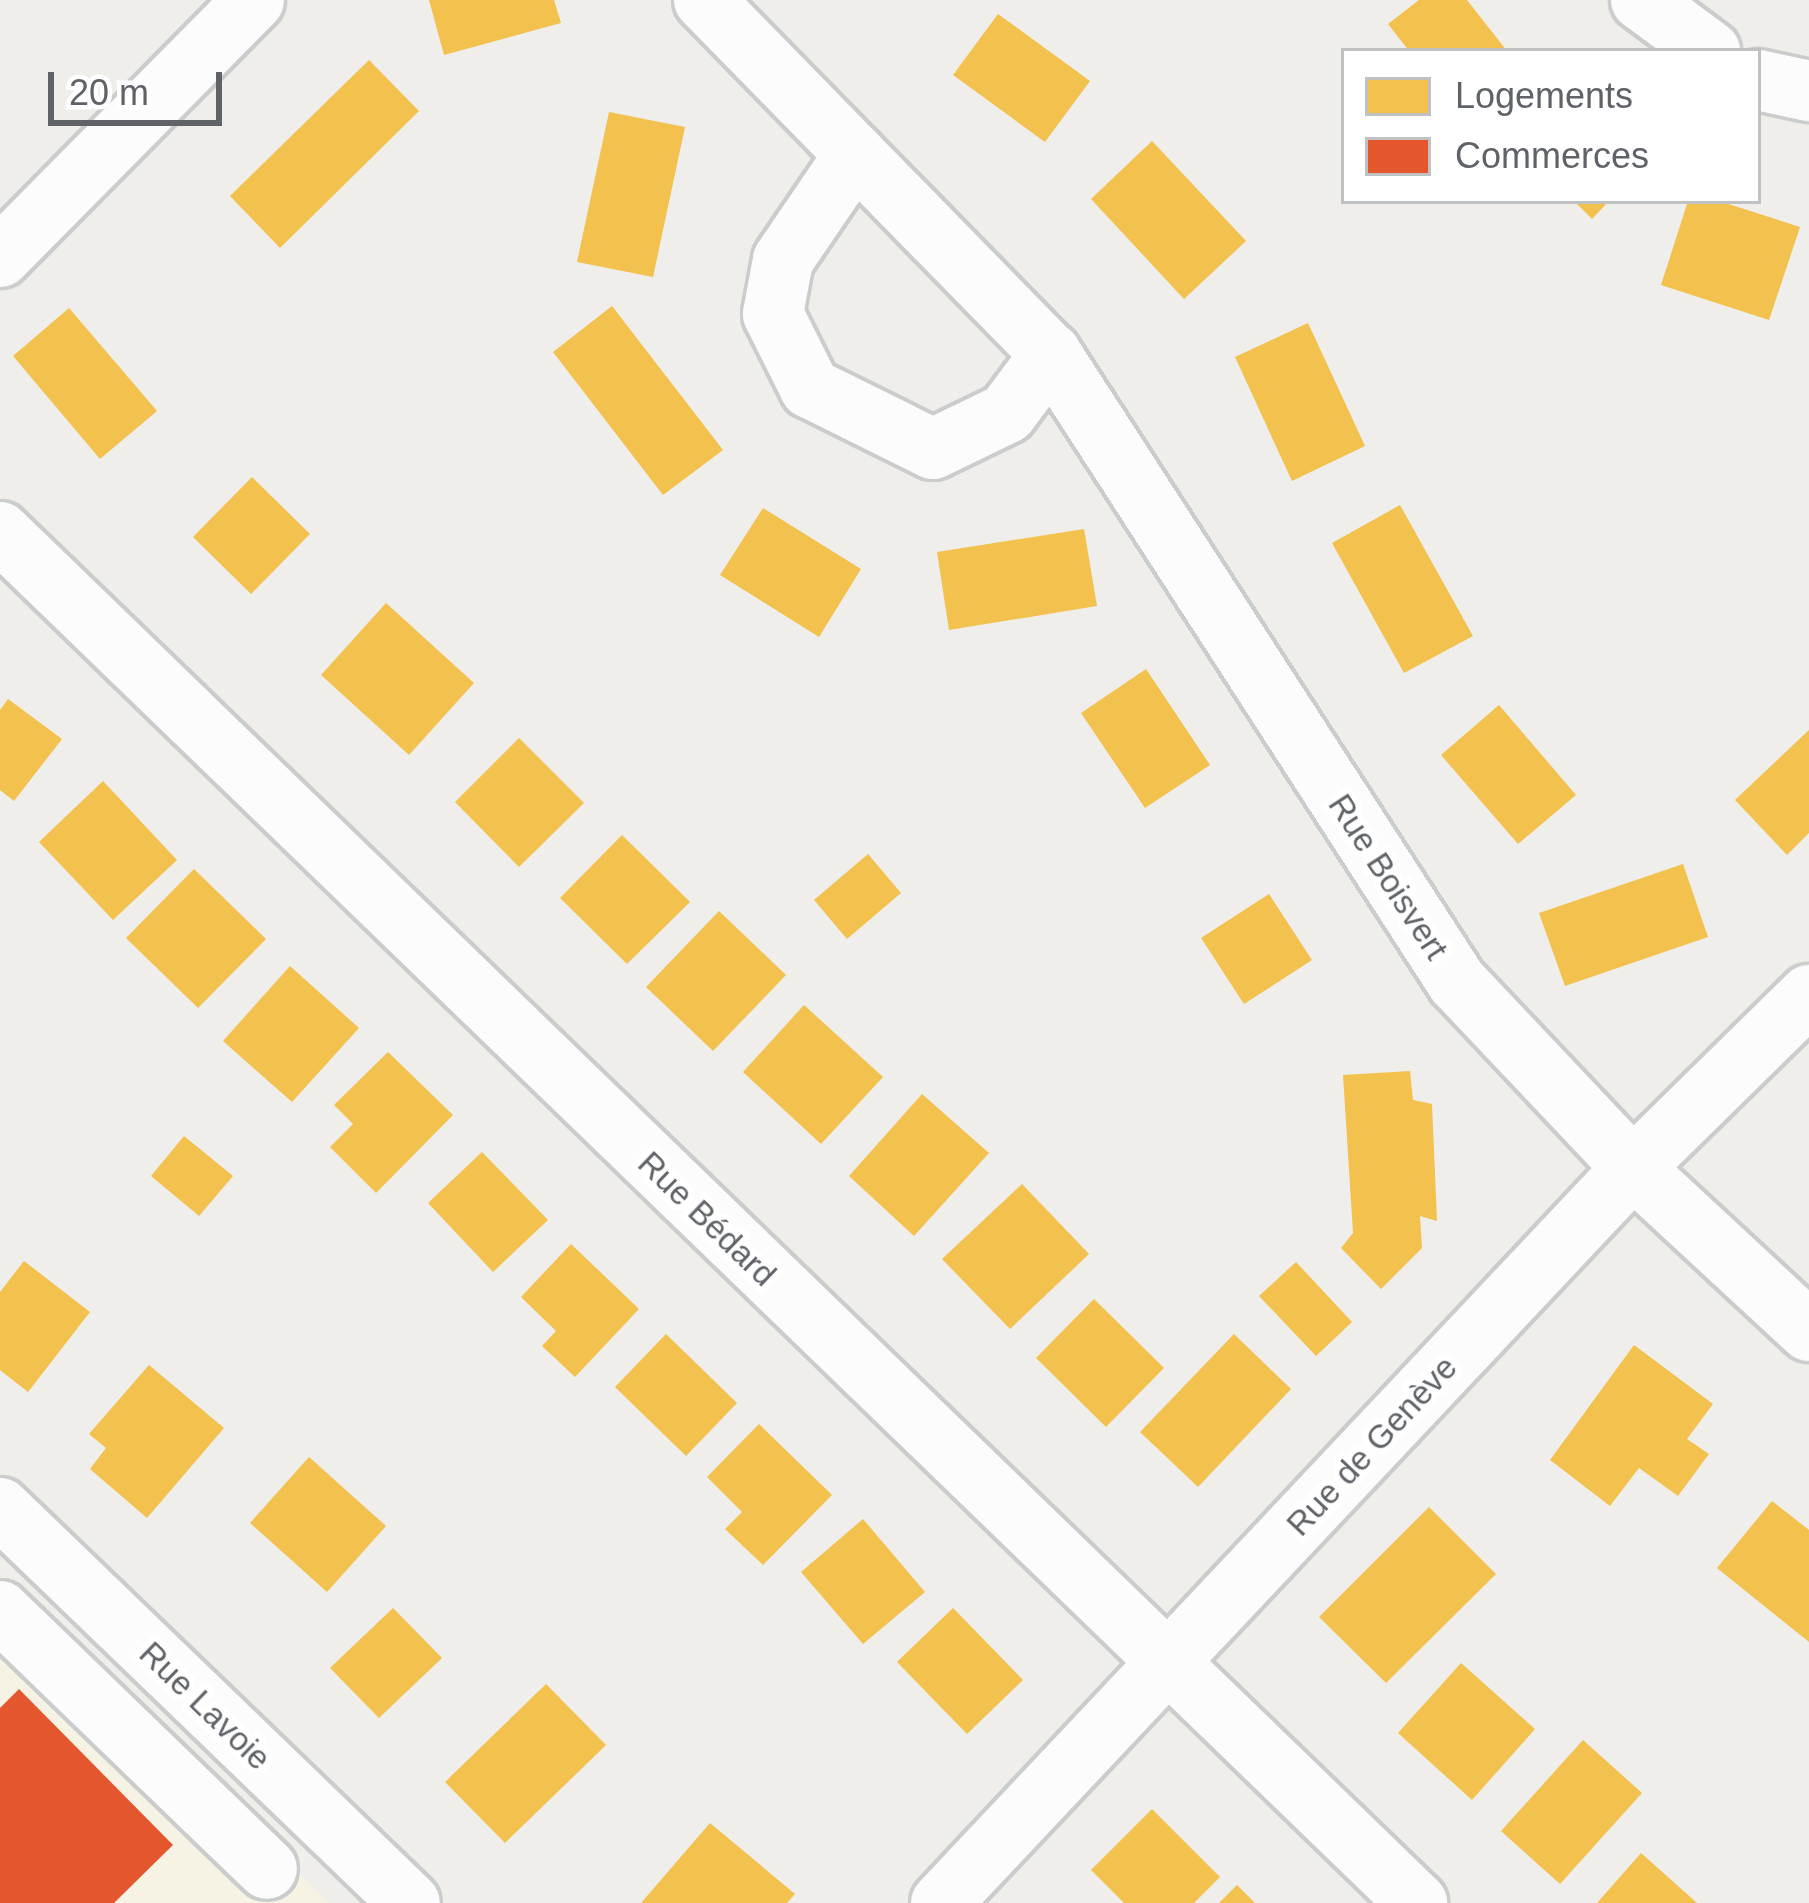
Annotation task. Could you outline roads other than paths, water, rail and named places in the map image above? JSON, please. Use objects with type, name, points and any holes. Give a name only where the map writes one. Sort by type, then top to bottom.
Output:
[{"type":"street","points":[[0,257],[254,0]]},
{"type":"street","name":"Rue Boisvert","points":[[704,0],[1051,354],[1457,982],[1633,1168],[1809,1331]]},
{"type":"street","points":[[1641,0],[1706,48]]},
{"type":"street","points":[[1761,81],[1809,92]]},
{"type":"street","points":[[854,154],[782,260],[772,314],[810,388],[933,449],[1007,413],[1051,354]]},
{"type":"street","name":"Rue Bédard","points":[[0,532],[1417,1903]]},
{"type":"street","name":"Rue de Genève","points":[[941,1903],[1633,1168],[1809,995]]},
{"type":"street","name":"Rue Lavoie","points":[[0,1508],[410,1903]]},
{"type":"street","points":[[0,1611],[267,1869]]}]
